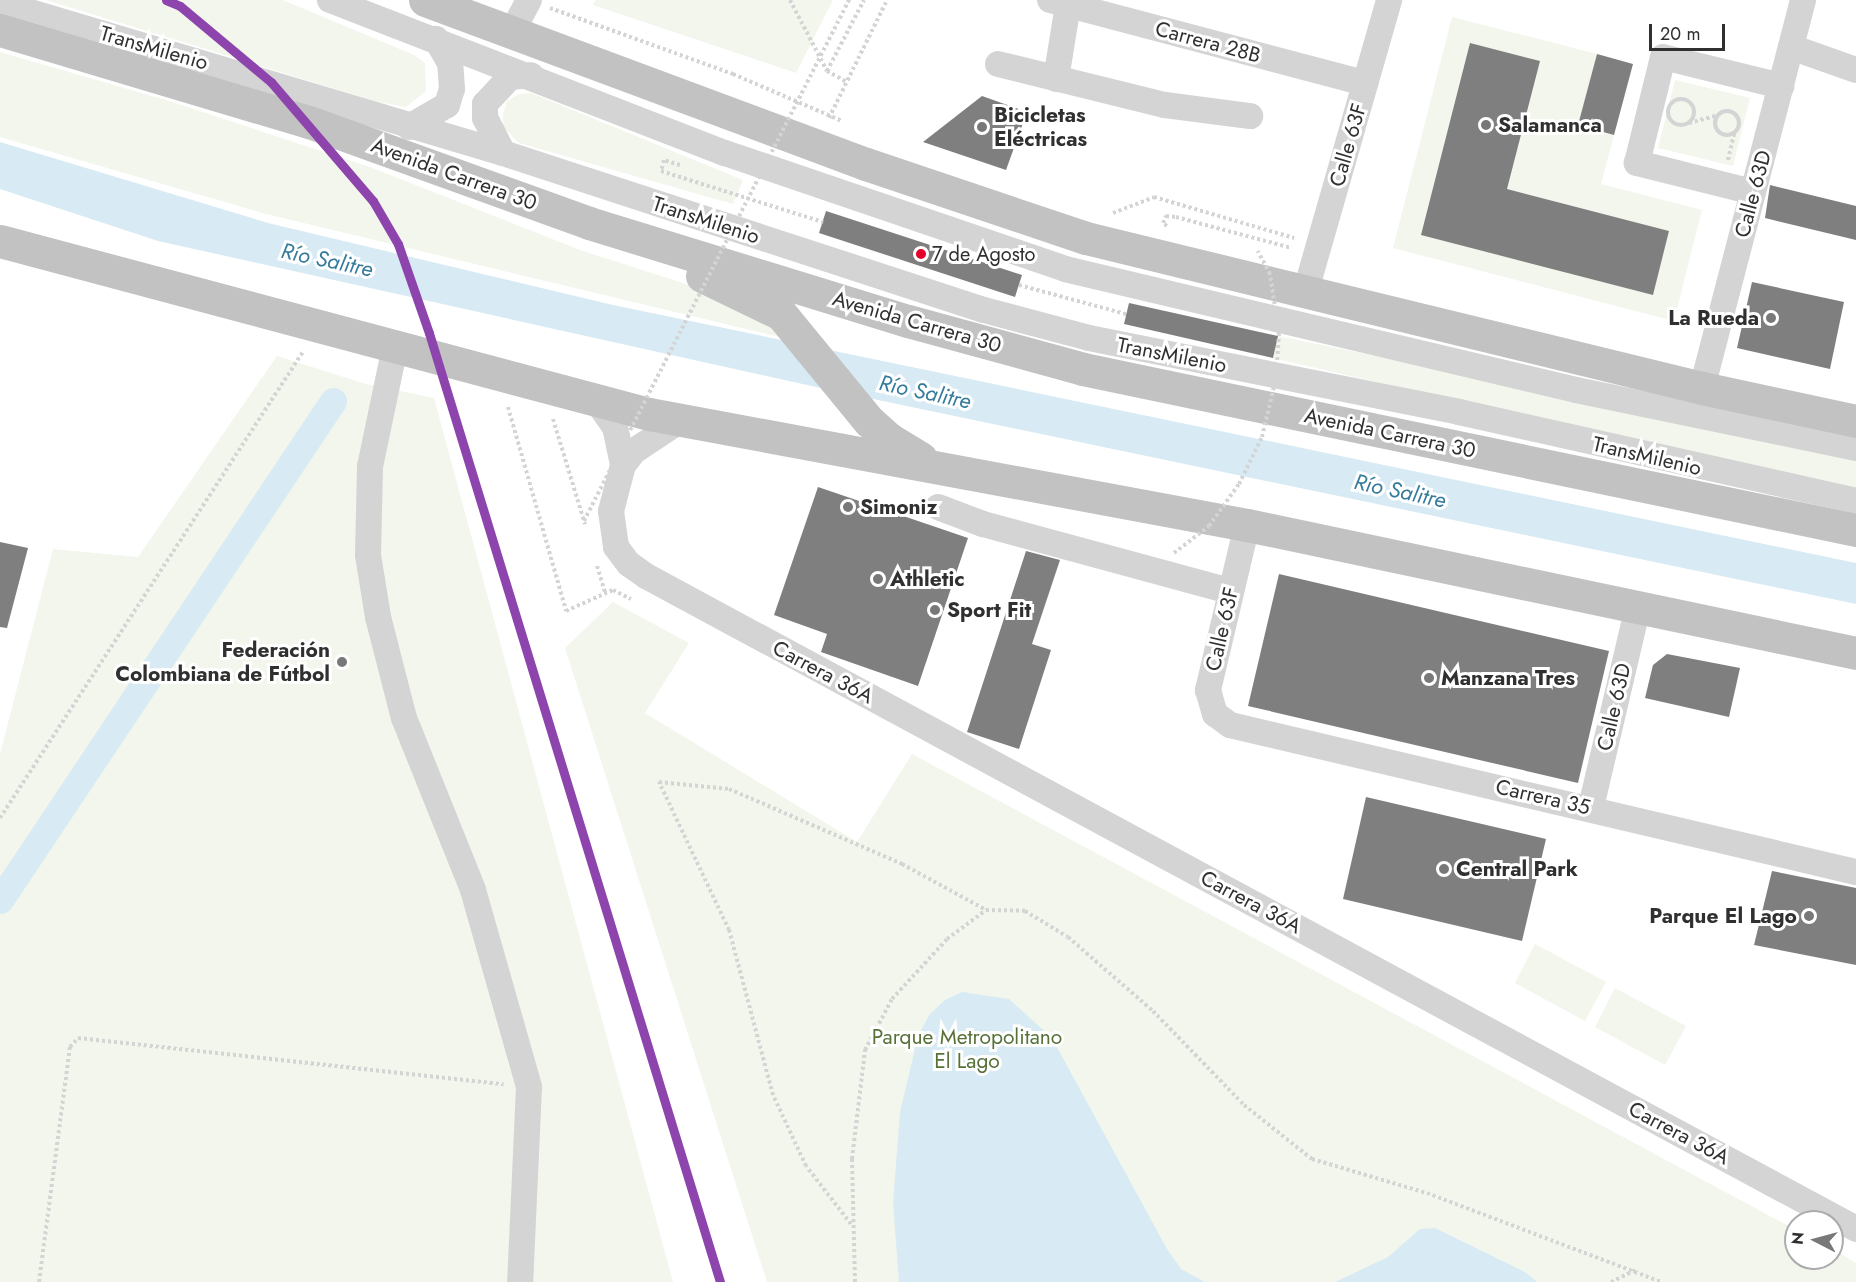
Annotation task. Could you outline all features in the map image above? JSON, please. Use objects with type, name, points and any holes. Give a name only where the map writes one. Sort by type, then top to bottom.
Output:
[{"type":"highway","points":[[425,0],[512,32],[823,130],[1086,238],[1702,388],[1856,422]]},
{"type":"highway","name":"Avenida Carrera 30","points":[[0,30],[309,122],[589,223],[908,321],[1083,369],[1856,530]]},
{"type":"highway","points":[[589,223],[765,305],[795,328],[869,421],[889,439],[946,470]]},
{"type":"highway","points":[[0,241],[395,347],[681,420],[1247,525],[1856,652]]},
{"type":"street","points":[[330,0],[531,75],[725,153],[1065,269],[1576,390],[1856,447]]},
{"type":"street","points":[[512,32],[529,0]]},
{"type":"street","name":"Calle 63F","points":[[1306,290],[1389,0]]},
{"type":"street","name":"Calle 63D","points":[[1702,388],[1803,0]]},
{"type":"street","points":[[1056,79],[1059,2]]},
{"type":"street","name":"Carrera 28B","points":[[1059,2],[1365,83]]},
{"type":"street","name":"TransMilenio","points":[[0,3],[271,81],[409,127],[503,153],[973,307],[1089,338],[1459,412],[1856,501]]},
{"type":"street","points":[[409,127],[447,105],[452,89],[450,63],[436,39]]},
{"type":"street","points":[[1791,47],[1856,70]]},
{"type":"street","points":[[1753,192],[1637,163],[1663,57],[1781,86]]},
{"type":"street","points":[[998,64],[1165,105],[1251,116]]},
{"type":"street","points":[[503,153],[485,118],[485,104],[510,77],[531,75]]},
{"type":"street","points":[[395,347],[370,467],[368,555],[378,617],[404,718],[472,890],[528,1087],[520,1282]]},
{"type":"street","points":[[597,400],[615,427],[624,465]]},
{"type":"street","points":[[624,465],[651,437],[681,420]]},
{"type":"street","name":"Carrera 36A","points":[[624,465],[611,511],[612,530],[616,547],[629,564],[646,576],[1856,1229]]},
{"type":"street","points":[[938,507],[1006,531],[1230,591]]},
{"type":"street","name":"Calle 63F","points":[[1230,725],[1215,714],[1208,690],[1247,525]]},
{"type":"street","name":"Calle 63D","points":[[1591,807],[1638,606]]},
{"type":"street","name":"Carrera 35","points":[[1230,725],[1591,807],[1856,872]]},
{"type":"path","points":[[529,0],[733,74],[823,130],[851,125]]},
{"type":"path","points":[[790,0],[827,71],[847,82]]},
{"type":"path","points":[[550,410],[584,521],[849,0]]},
{"type":"path","points":[[827,71],[864,0]]},
{"type":"path","points":[[823,130],[887,0]]},
{"type":"path","points":[[1687,124],[1693,117],[1692,105],[1677,100],[1669,109],[1670,117],[1679,124],[1687,124],[1724,111],[1736,115],[1737,131],[1726,136],[1719,133],[1714,123],[1717,115]]},
{"type":"path","points":[[686,167],[664,160],[661,171],[823,222]]},
{"type":"path","points":[[741,185],[752,189]]},
{"type":"path","points":[[1105,211],[1116,214],[1154,197],[1293,237],[1316,254]]},
{"type":"path","points":[[1178,229],[1163,223],[1166,216],[1269,243]]},
{"type":"path","points":[[1174,553],[1209,525],[1239,484],[1262,437],[1276,378],[1276,303],[1270,274],[1257,251],[1246,248]]},
{"type":"path","points":[[1019,285],[1126,314]]},
{"type":"path","points":[[0,818],[309,342]]},
{"type":"path","points":[[506,398],[566,611],[646,576]]},
{"type":"path","points":[[595,558],[605,593]]},
{"type":"path","points":[[851,1225],[806,1166],[773,1095],[729,930],[659,783],[729,789],[902,864],[986,910],[1025,912],[1068,937],[1154,1011],[1244,1105],[1312,1159],[1427,1193],[1636,1270],[1661,1282]]},
{"type":"path","points":[[855,1282],[851,1225],[852,1159],[865,1050],[892,999],[947,939],[986,910]]},
{"type":"path","points":[[39,1282],[70,1047],[78,1038],[528,1087]]},
{"type":"path","points":[[1611,1282],[1636,1270]]},
{"type":"green space","points":[[46,0],[283,0],[414,55],[425,63],[426,91],[406,107],[378,102]]},
{"type":"green space","points":[[596,0],[833,0],[796,73],[593,5]]},
{"type":"green space","points":[[1452,17],[1597,54],[1578,125],[1614,135],[1601,184],[1702,210],[1674,321],[1393,248]],"holes":[[[1539,61],[1507,189],[1669,231],[1653,294],[1421,235]]]},
{"type":"green space","points":[[0,52],[169,101],[370,167],[580,250],[717,294],[774,325],[780,337],[266,214],[0,137]]},
{"type":"green space","points":[[1675,80],[1750,98],[1733,166],[1658,148]]},
{"type":"green space","points":[[531,93],[743,180],[733,204],[519,143],[503,127],[503,115],[507,101],[519,94]]},
{"type":"green space","points":[[1278,336],[1856,455],[1856,493],[1273,358]]},
{"type":"green space","name":"Federación Colombiana de Fútbol","points":[[277,356],[366,384],[434,398],[673,1282],[0,1282],[0,754],[53,549],[138,557]]},
{"type":"green space","name":"Parque Metropolitano El Lago","points":[[613,602],[689,643],[645,713],[857,842],[912,754],[1784,1224],[1784,1270],[1844,1270],[1844,1255],[1856,1263],[1856,1282],[767,1282],[565,648]]},
{"type":"green space","points":[[1535,944],[1606,982],[1585,1021],[1515,983]]},
{"type":"green space","points":[[1615,988],[1686,1026],[1665,1065],[1595,1027]]},
{"type":"water","name":"Río Salitre","points":[[0,142],[268,223],[613,305],[1856,563],[1856,604],[816,387],[158,241],[0,189]]},
{"type":"water","points":[[962,992],[1009,999],[1052,1038],[1167,1249],[1181,1269],[1205,1282],[899,1282],[893,1203],[900,1112],[918,1036],[929,1015],[945,1000]]},
{"type":"water","points":[[1435,1228],[1525,1272],[1537,1282],[1335,1282],[1388,1257],[1420,1229]]},
{"type":"building","name":"Salamanca","points":[[1470,43],[1540,61],[1507,189],[1669,231],[1653,295],[1421,235]]},
{"type":"building","points":[[1597,54],[1633,64],[1614,135],[1578,125]]},
{"type":"building","name":"Bicicletas Eléctricas","points":[[982,96],[1027,112],[1006,170],[923,142]]},
{"type":"building","points":[[1770,185],[1856,206],[1856,240],[1765,218]]},
{"type":"building","name":"7 de Agosto","points":[[826,211],[1022,275],[1015,297],[819,233]]},
{"type":"building","points":[[1752,282],[1844,302],[1830,369],[1737,348]]},
{"type":"building","points":[[1129,303],[1278,336],[1273,358],[1124,324]]},
{"type":"building","points":[[818,487],[968,538],[918,686],[821,652],[827,634],[774,615]]},
{"type":"building","points":[[0,542],[28,548],[7,628],[0,627]]},
{"type":"building","points":[[1026,551],[1060,560],[1032,644],[1051,650],[1019,749],[967,732]]},
{"type":"building","name":"Manzana Tres","points":[[1279,574],[1609,651],[1578,783],[1248,706]]},
{"type":"building","points":[[1667,654],[1740,668],[1729,717],[1645,698],[1653,665]]},
{"type":"building","name":"Central Park","points":[[1366,797],[1546,839],[1522,941],[1343,899]]},
{"type":"building","name":"Parque El Lago","points":[[1772,871],[1856,888],[1856,965],[1754,945]]},
{"type":"waterway","points":[[0,900],[333,401]]},
{"type":"transit line","points":[[166,0],[180,6],[271,82],[373,201],[398,244],[429,333],[720,1282]]},
{"type":"place","name":"Salamanca","points":[[1486,125]]},
{"type":"place","name":"Bicicletas Eléctricas","points":[[982,127]]},
{"type":"place","name":"7 de Agosto","points":[[921,254]]},
{"type":"place","name":"La Rueda","points":[[1771,318]]},
{"type":"place","name":"Simoniz","points":[[848,507]]},
{"type":"place","name":"Athletic","points":[[878,579]]},
{"type":"place","name":"Sport Fit","points":[[935,610]]},
{"type":"place","name":"Federación Colombiana de Fútbol","points":[[342,662]]},
{"type":"place","name":"Manzana Tres","points":[[1429,678]]},
{"type":"place","name":"Central Park","points":[[1444,869]]},
{"type":"place","name":"Parque El Lago","points":[[1809,916]]}]
